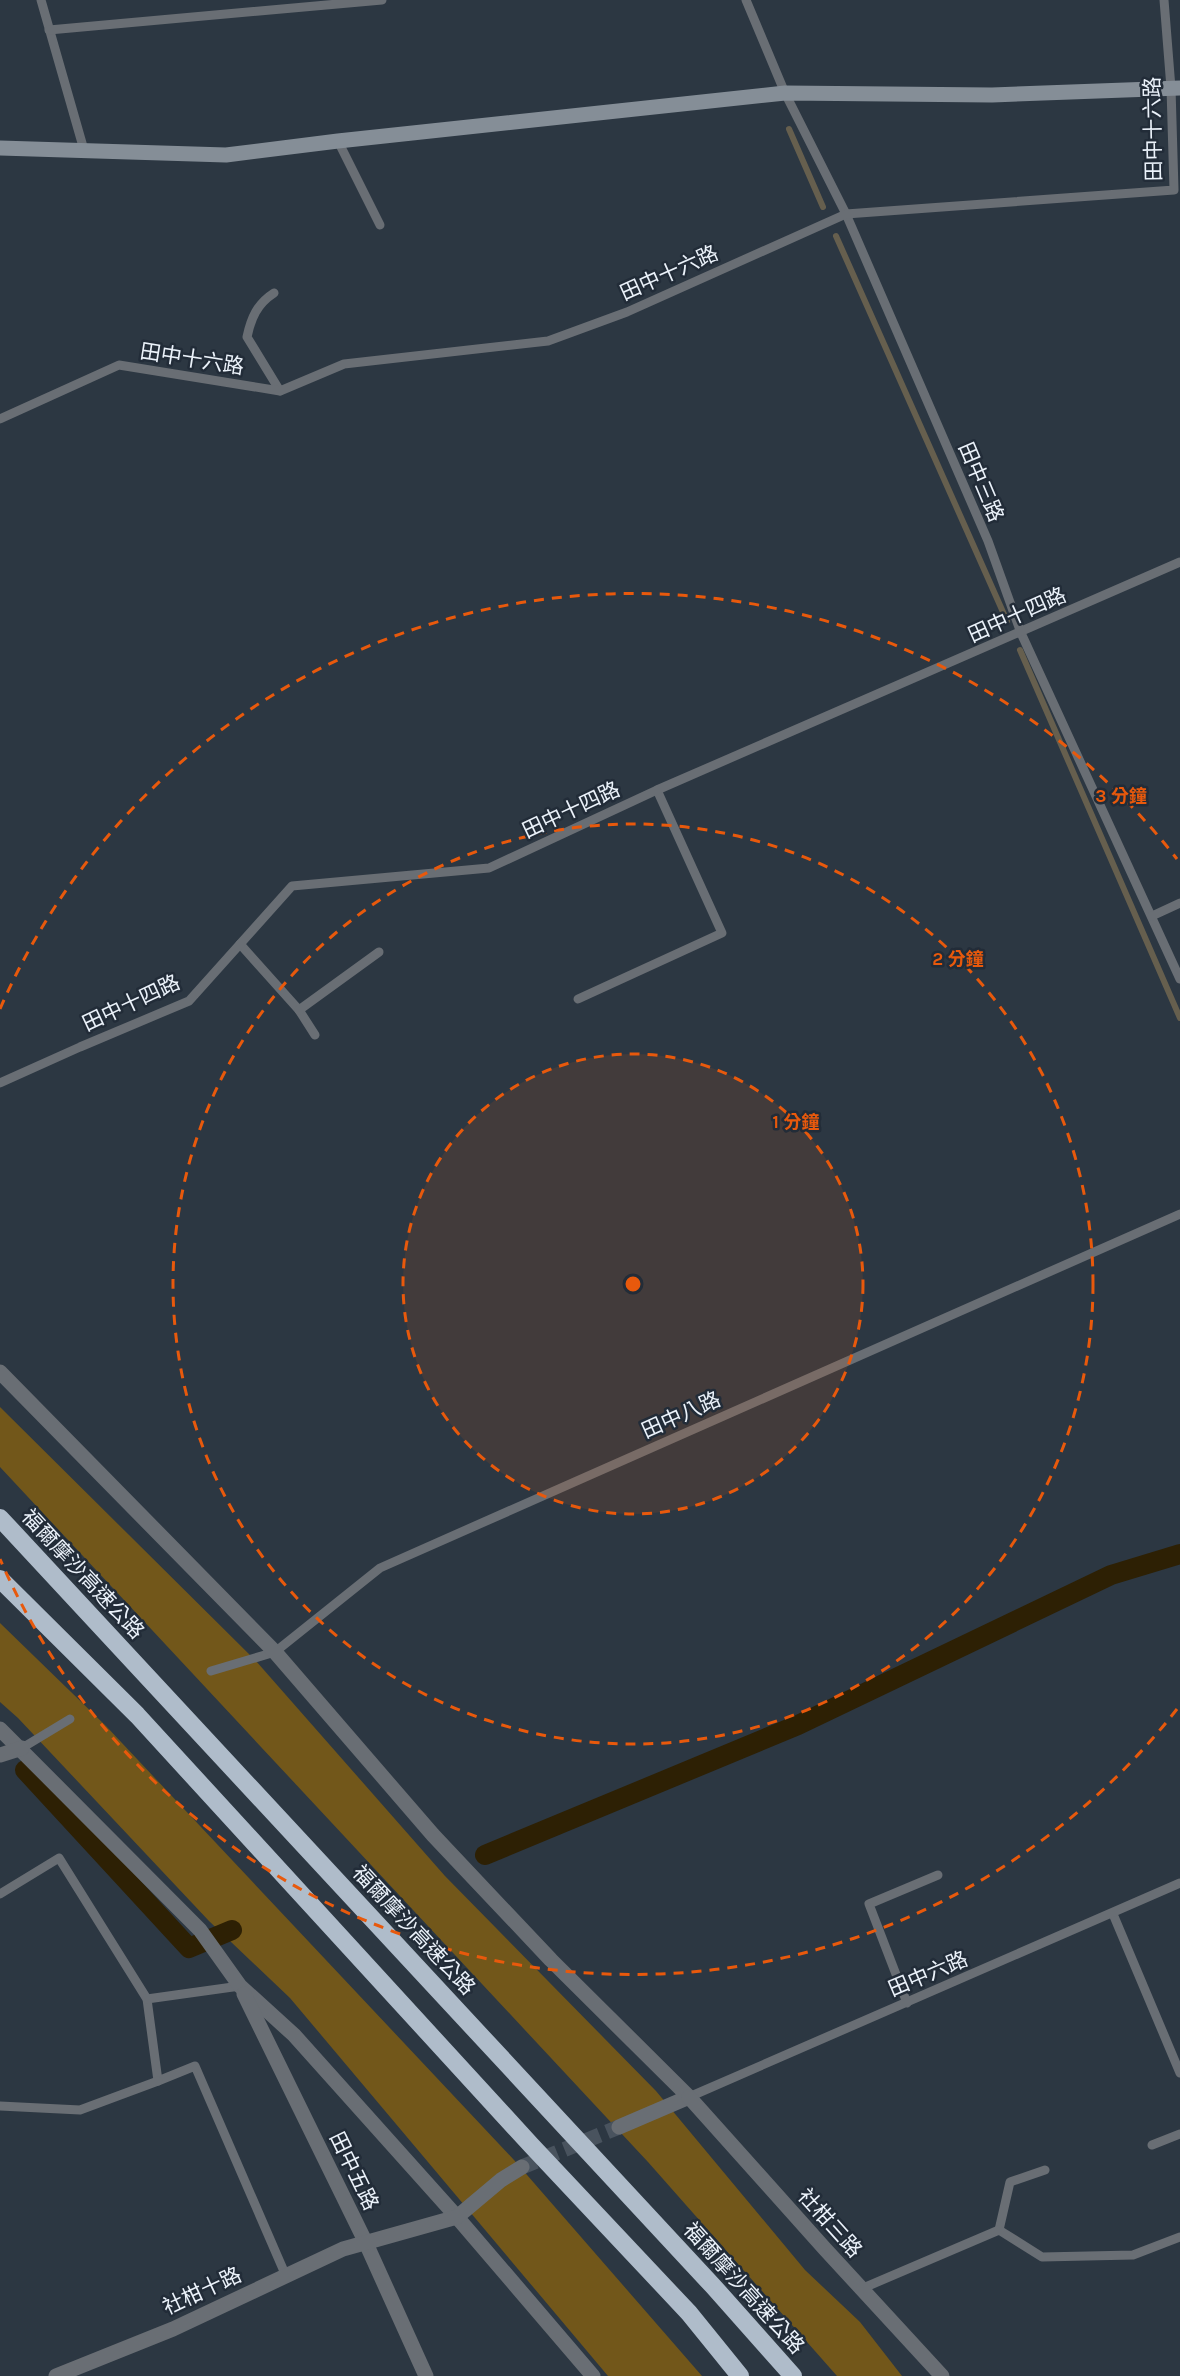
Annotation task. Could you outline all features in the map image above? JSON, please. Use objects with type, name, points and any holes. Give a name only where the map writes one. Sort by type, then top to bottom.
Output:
[{"type":"highway","name":"福爾摩沙高速公路","points":[[0,1518],[697,2268],[793,2376]]},
{"type":"highway","points":[[0,1579],[145,1724],[523,2136],[690,2313],[740,2376]]},
{"type":"street","points":[[0,148],[226,155],[785,93],[992,95],[1175,88]]},
{"type":"street","name":"社柑三路","points":[[0,1372],[275,1652],[433,1835],[551,1960],[689,2097],[942,2376]]},
{"type":"street","points":[[0,1729],[22,1748],[200,1930],[240,1986],[294,2035],[458,2217],[593,2376]]},
{"type":"street","points":[[0,1755],[22,1748]]},
{"type":"street","name":"田中五路","points":[[240,1986],[365,2241],[426,2376]]},
{"type":"street","points":[[619,2127],[689,2097]]},
{"type":"street","points":[[458,2217],[501,2180],[522,2167]]},
{"type":"street","name":"社柑十路","points":[[56,2376],[170,2330],[343,2249],[365,2241],[458,2217]]},
{"type":"lane","points":[[41,0],[84,150]]},
{"type":"lane","points":[[49,30],[381,0]]},
{"type":"lane","name":"田中三路","points":[[746,0],[785,93],[846,214],[987,541],[1021,633],[1180,979]]},
{"type":"lane","name":"田中十六路","points":[[0,419],[118,365],[280,391],[344,364],[548,341],[627,312],[846,214],[1174,190],[1175,88],[1164,0]]},
{"type":"lane","points":[[338,141],[380,225]]},
{"type":"lane","points":[[274,293],[263,299],[251,318],[246,337],[280,391]]},
{"type":"lane","name":"田中十四路","points":[[0,1083],[189,1001],[292,886],[489,868],[657,790],[1180,562]]},
{"type":"lane","points":[[578,999],[722,933],[657,790]]},
{"type":"lane","points":[[1152,916],[1180,903]]},
{"type":"lane","points":[[240,944],[299,1010],[315,1035]]},
{"type":"lane","points":[[299,1010],[379,951]]},
{"type":"lane","name":"田中八路","points":[[211,1671],[275,1652],[380,1568],[1180,1214]]},
{"type":"lane","points":[[22,1748],[70,1719]]},
{"type":"lane","points":[[0,1894],[59,1858],[147,1999],[158,2081]]},
{"type":"lane","points":[[907,2003],[869,1904],[938,1875]]},
{"type":"lane","name":"田中六路","points":[[689,2097],[1180,1883]]},
{"type":"lane","points":[[1113,1914],[1180,2073]]},
{"type":"lane","points":[[147,1999],[240,1986]]},
{"type":"lane","points":[[0,2106],[80,2110],[195,2066],[286,2276]]},
{"type":"lane","points":[[1152,2145],[1180,2134]]},
{"type":"lane","points":[[999,2230],[1010,2182],[1045,2170]]},
{"type":"lane","points":[[861,2289],[999,2230]]},
{"type":"lane","points":[[999,2230],[1042,2257],[1133,2255],[1180,2237]]},
{"type":"shaded area","points":[[0,1407],[256,1661],[445,1876],[656,2091],[805,2270],[860,2322],[902,2376],[837,2376],[648,2162],[0,1467]]},
{"type":"shaded area","points":[[0,1623],[106,1726],[514,2160],[702,2376],[608,2376],[290,1998],[209,1921],[18,1718],[0,1702]]},
{"type":"waterway","points":[[789,129],[823,207]]},
{"type":"waterway","points":[[836,236],[1007,621]]},
{"type":"waterway","points":[[1020,650],[1180,1018]]},
{"type":"waterway","points":[[485,1855],[798,1725],[1111,1575],[1180,1554]]},
{"type":"waterway","points":[[25,1770],[189,1948],[232,1930]]},
{"type":"tunnel","points":[[522,2167],[619,2127]]}]
